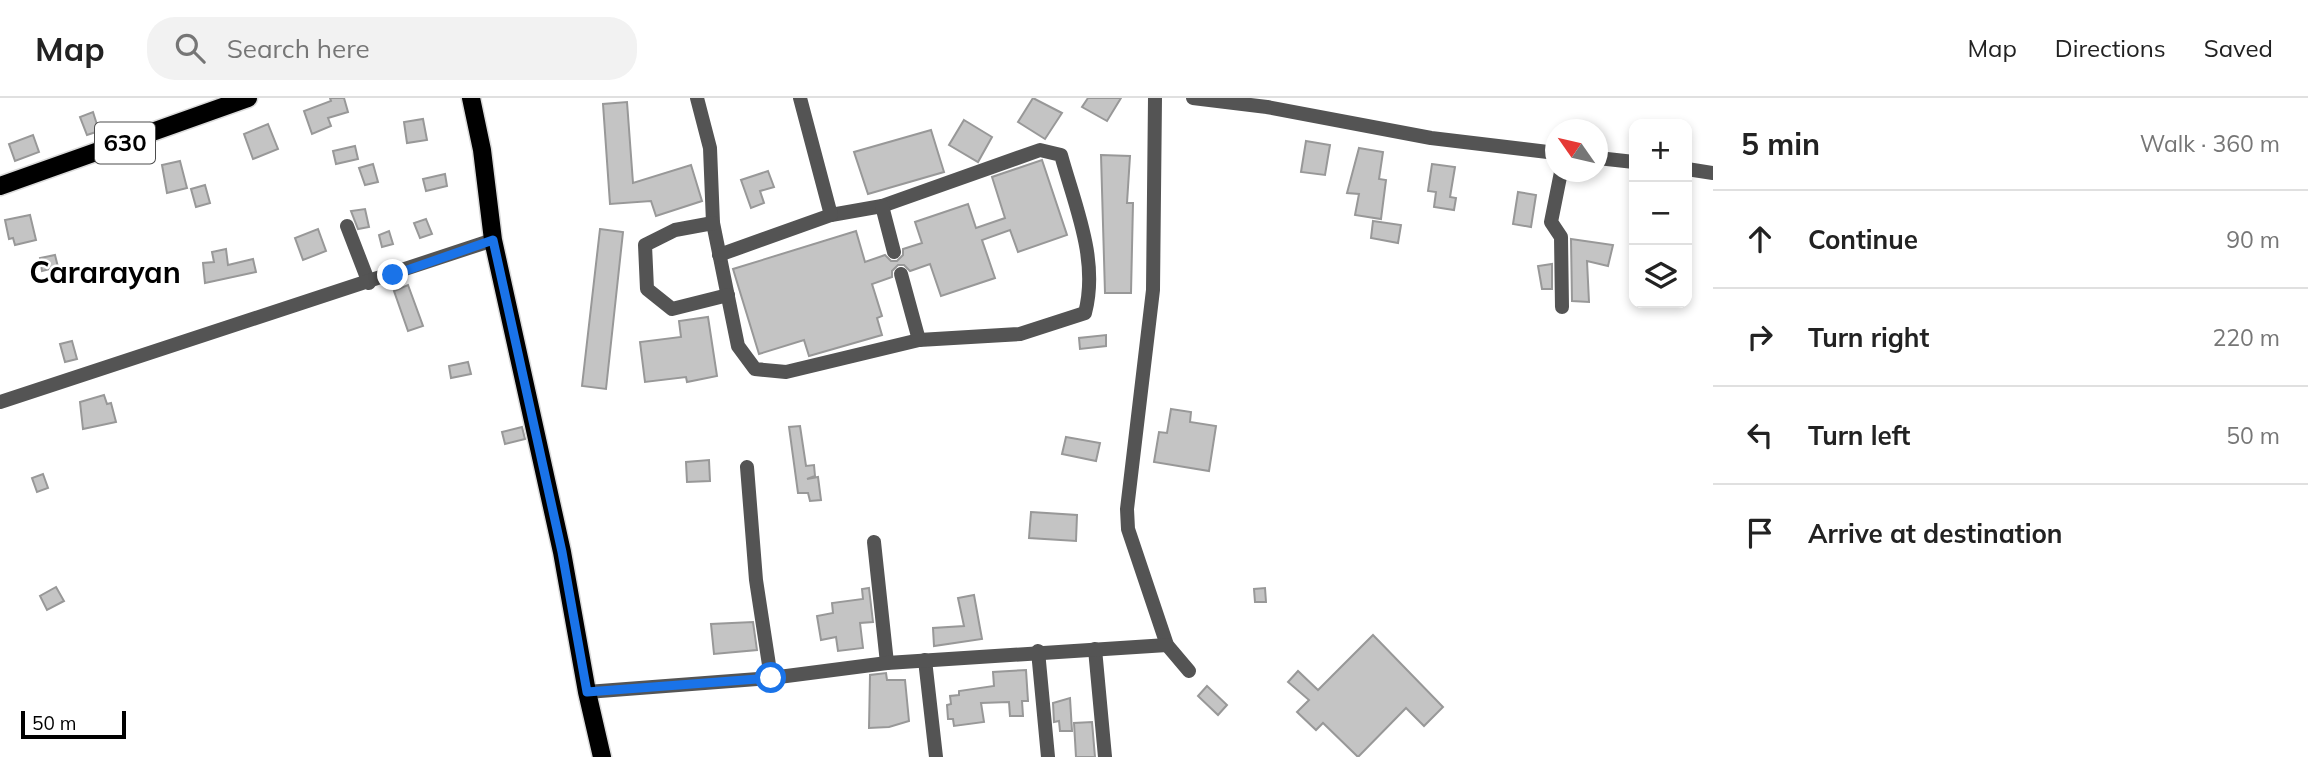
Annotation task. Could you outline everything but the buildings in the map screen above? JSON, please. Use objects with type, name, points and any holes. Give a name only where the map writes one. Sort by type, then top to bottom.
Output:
[{"type":"main road","name":"630","points":[[0,186],[248,98]]},
{"type":"main road","points":[[471,98],[493,240],[562,552],[587,692],[602,757]]},
{"type":"street","points":[[697,98],[710,148],[713,223],[719,255],[738,346],[755,369],[786,372],[919,340],[1020,334],[1085,313],[1090,293],[1090,262],[1061,155],[1040,150],[882,206],[831,215],[719,255]]},
{"type":"street","points":[[800,98],[831,215]]},
{"type":"street","points":[[1155,98],[1153,290],[1127,509],[1128,528],[1167,645],[1189,671]]},
{"type":"street","points":[[1194,98],[1266,107],[1431,138],[1545,152]]},
{"type":"street","points":[[1608,159],[1629,161]]},
{"type":"street","points":[[1692,170],[1713,173]]},
{"type":"street","points":[[1559,182],[1551,222],[1561,237],[1562,307]]},
{"type":"street","points":[[882,206],[894,252]]},
{"type":"street","points":[[713,223],[675,230],[645,246],[648,289],[672,309],[728,295]]},
{"type":"street","points":[[346,226],[369,283]]},
{"type":"street","points":[[0,401],[369,283],[493,240]]},
{"type":"street","points":[[901,274],[919,340]]},
{"type":"street","points":[[747,467],[755,580],[771,678]]},
{"type":"street","points":[[874,542],[887,663]]},
{"type":"street","points":[[587,692],[771,678],[887,663],[1038,651],[1167,645]]},
{"type":"street","points":[[1095,649],[1105,757]]},
{"type":"street","points":[[1038,651],[1048,757]]},
{"type":"street","points":[[925,660],[936,757]]},
{"type":"district","name":"Cararayan","points":[[105,273]]},
{"type":"route","points":[[393,275],[493,240],[562,552],[587,692],[771,678]]}]
